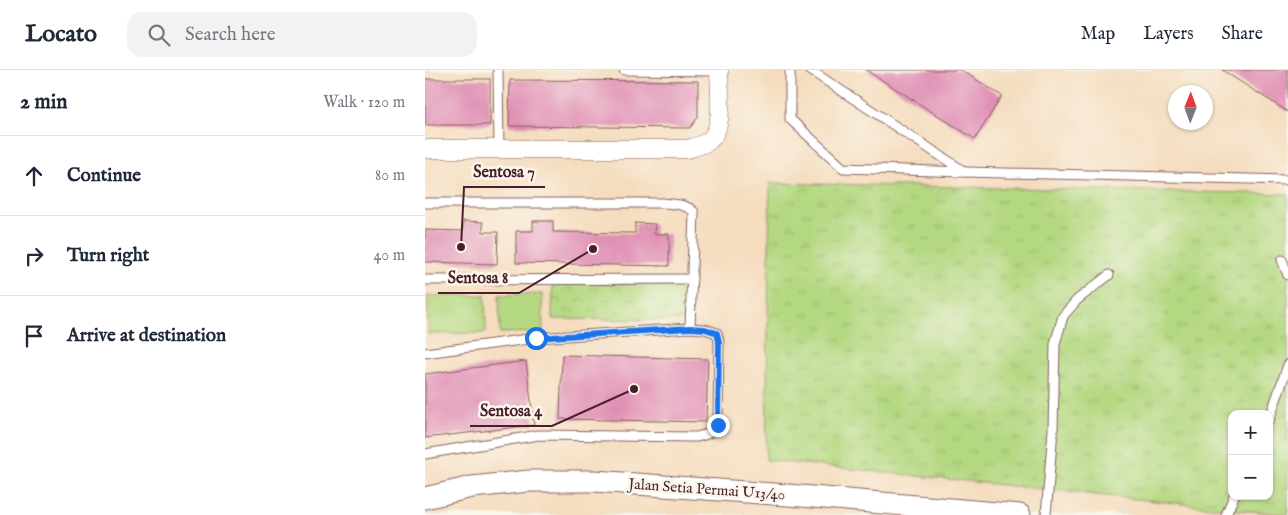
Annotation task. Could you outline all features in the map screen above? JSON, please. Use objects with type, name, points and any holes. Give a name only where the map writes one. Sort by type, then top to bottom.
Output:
[{"type":"street","points":[[425,149],[687,149],[709,141],[715,132],[719,120],[719,71]]},
{"type":"street","name":"Jalan Setia Permai U13/40","points":[[425,498],[472,487],[529,481],[595,481],[1020,515]]},
{"type":"lane","points":[[498,70],[499,149]]},
{"type":"lane","points":[[624,70],[719,71]]},
{"type":"lane","points":[[790,70],[790,119],[843,168],[1288,180]]},
{"type":"lane","points":[[811,70],[965,172]]},
{"type":"lane","points":[[425,203],[663,203],[677,204],[691,209],[694,212],[690,328]]},
{"type":"lane","points":[[1282,260],[1288,275]]},
{"type":"lane","points":[[1046,515],[1053,430],[1055,344],[1063,316],[1077,300],[1109,275]]},
{"type":"lane","points":[[425,280],[692,279]]},
{"type":"lane","points":[[425,353],[536,338],[690,328],[711,330],[717,333],[719,337],[718,425],[706,435],[697,437],[539,435],[425,454]]},
{"type":"lane","points":[[1272,410],[1288,365]]},
{"type":"lane","points":[[1226,515],[1232,500]]},
{"type":"green space","points":[[770,183],[1288,194],[1288,515],[766,460]]},
{"type":"green space","points":[[553,283],[686,285],[685,320],[552,319]]},
{"type":"green space","points":[[542,294],[543,332],[500,333],[499,295]]},
{"type":"green space","points":[[485,295],[486,333],[428,334],[428,296]]},
{"type":"building","points":[[866,70],[961,70],[1002,96],[975,139]]},
{"type":"building","points":[[1222,70],[1288,70],[1288,112]]},
{"type":"building","points":[[425,79],[490,79],[490,125],[425,125]]},
{"type":"building","points":[[510,80],[698,81],[698,117],[690,128],[509,126]]},
{"type":"building","points":[[463,221],[483,222],[483,232],[498,232],[497,264],[425,262],[425,230],[463,231]]},
{"type":"building","points":[[533,221],[553,221],[553,232],[635,233],[635,223],[655,224],[654,234],[669,234],[669,266],[516,263],[516,231],[533,231]]},
{"type":"building","points":[[562,355],[708,359],[706,422],[560,419]]},
{"type":"building","points":[[526,361],[534,425],[425,438],[425,374]]},
{"type":"place","name":"Sentosa 7","points":[[461,247]]},
{"type":"place","name":"Sentosa 8","points":[[593,249]]},
{"type":"place","name":"Sentosa 4","points":[[634,389]]},
{"type":"route","points":[[536,338],[690,328],[711,330],[717,333],[719,337],[718,425]]}]
